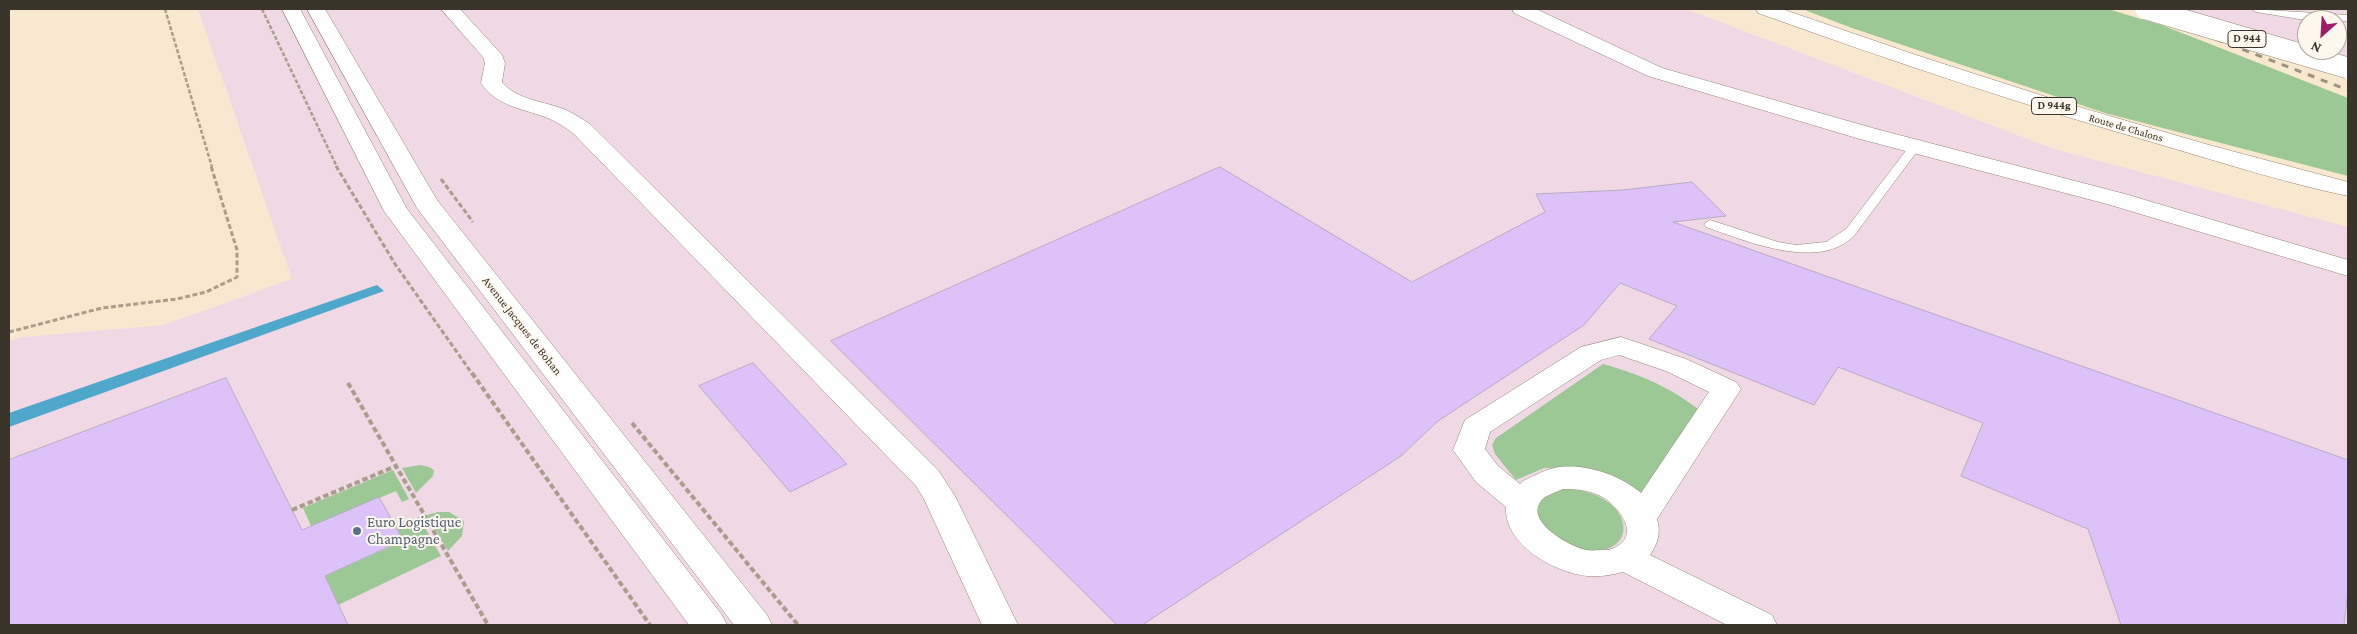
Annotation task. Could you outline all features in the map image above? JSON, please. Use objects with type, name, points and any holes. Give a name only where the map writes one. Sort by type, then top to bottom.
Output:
[{"type":"street","points":[[291,9],[396,211],[709,625]]},
{"type":"street","name":"Avenue Jacques de Bohan","points":[[316,9],[426,203],[754,625]]},
{"type":"street","points":[[450,9],[492,55],[495,63],[491,83],[496,89],[504,96],[556,113],[582,128],[927,478],[939,496],[1000,625]]},
{"type":"street","points":[[1521,9],[1655,72],[1915,146],[2116,199],[2348,268]]},
{"type":"street","name":"Route de Chalons","points":[[1765,9],[1911,61],[2019,96],[2348,189]]},
{"type":"street","name":"D 944","points":[[2146,9],[2348,68]]},
{"type":"street","points":[[1522,503],[1487,474],[1468,450],[1476,427],[1591,354],[1621,346],[1676,365],[1726,389],[1641,518]]},
{"type":"street","points":[[1558,478],[1578,478],[1598,483],[1617,491],[1632,503],[1641,518],[1644,530],[1643,541],[1636,550],[1626,558],[1608,563],[1587,563],[1566,558],[1547,549],[1532,536],[1523,522],[1521,512],[1522,503],[1529,491],[1542,482],[1558,478]]},
{"type":"street","points":[[1626,558],[1759,625]]},
{"type":"lane","points":[[2256,9],[2300,16],[2348,18]]},
{"type":"lane","points":[[1710,224],[1766,244],[1786,248],[1800,249],[1827,246],[1846,237],[1915,146]]},
{"type":"path","points":[[9,332],[102,308],[178,299],[206,292],[237,277],[237,250],[166,18],[166,9]]},
{"type":"path","points":[[262,9],[338,169],[395,264],[650,625]]},
{"type":"path","points":[[439,176],[474,223]]},
{"type":"path","points":[[348,384],[488,625]]},
{"type":"path","points":[[631,421],[798,625]]},
{"type":"path","points":[[292,510],[396,466]]},
{"type":"shaded area","points":[[198,9],[1686,9],[2054,149],[2348,227],[2348,625],[9,625],[9,341],[23,337],[164,325],[292,279]]},
{"type":"shaded area","points":[[2174,9],[2348,9],[2348,60],[2347,10],[2297,10],[2297,45]]},
{"type":"green space","points":[[1802,9],[2108,9],[2164,26],[2348,98],[2348,176],[2105,113],[1852,28]]},
{"type":"green space","points":[[1603,364],[1655,383],[1679,396],[1702,412],[1642,498],[1576,467],[1544,468],[1516,480],[1495,454],[1492,445],[1496,438]]},
{"type":"green space","points":[[420,465],[434,470],[433,476],[416,493],[402,468]]},
{"type":"green space","points":[[393,470],[409,499],[402,502],[396,491],[311,526],[303,508]]},
{"type":"green space","points":[[1561,489],[1585,492],[1604,499],[1617,510],[1623,522],[1623,534],[1616,544],[1602,550],[1582,550],[1565,546],[1554,537],[1537,517],[1537,511],[1543,498]]},
{"type":"green space","points":[[449,512],[464,521],[462,536],[448,551],[427,515]]},
{"type":"green space","points":[[419,517],[441,556],[338,605],[325,576],[403,541],[396,526]]},
{"type":"water","points":[[377,285],[384,291],[9,427],[9,413]]},
{"type":"building","points":[[1220,167],[1412,282],[1545,212],[1536,194],[1623,190],[1692,182],[1726,216],[1673,222],[2348,460],[2348,591],[2344,625],[2121,625],[2088,529],[1961,476],[1983,423],[1838,367],[1814,405],[1649,339],[1677,306],[1620,283],[1584,325],[1438,421],[1401,456],[1142,625],[1117,625],[831,341]]},
{"type":"building","points":[[753,363],[847,464],[790,492],[699,386]]},
{"type":"building","points":[[226,378],[302,530],[379,497],[403,540],[325,576],[348,625],[9,625],[9,460]]},
{"type":"railway","points":[[2138,9],[2348,90]]},
{"type":"place","name":"Euro Logistique Champagne","points":[[357,531]]}]
